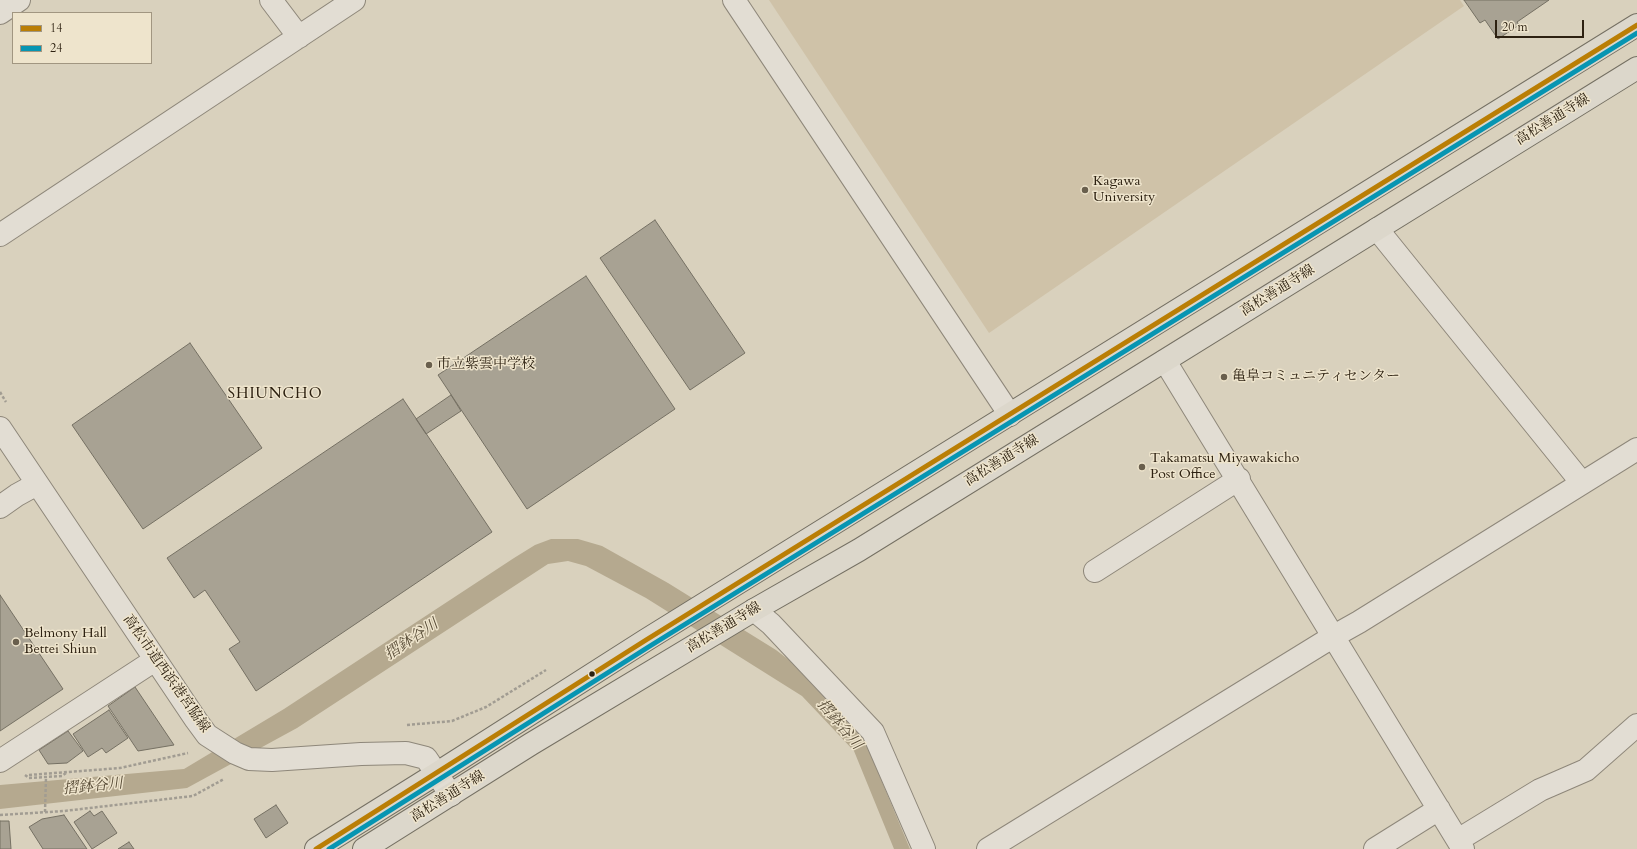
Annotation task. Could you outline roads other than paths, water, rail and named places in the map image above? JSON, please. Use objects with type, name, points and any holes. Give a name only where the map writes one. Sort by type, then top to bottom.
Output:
[{"type":"main road","name":"高松善通寺線","points":[[316,849],[646,640],[1637,25]]},
{"type":"main road","name":"高松善通寺線","points":[[364,849],[531,744],[754,610],[859,550],[1637,68]]},
{"type":"street","points":[[0,13],[19,0]]},
{"type":"street","points":[[271,0],[299,37]]},
{"type":"street","points":[[0,235],[354,0]]},
{"type":"street","points":[[734,0],[1010,415]]},
{"type":"street","points":[[1377,229],[1582,483]]},
{"type":"street","points":[[1165,361],[1239,479],[1461,845],[1540,790],[1586,770],[1637,725]]},
{"type":"street","name":"高松市道西浜港宮脇線","points":[[0,428],[207,735],[235,753],[249,759],[272,760],[361,754],[406,753],[426,758],[451,795]]},
{"type":"street","points":[[988,849],[1359,622],[1637,449]]},
{"type":"street","points":[[1095,571],[1239,479]]},
{"type":"street","points":[[0,507],[17,495],[37,484]]},
{"type":"street","points":[[754,610],[772,624],[873,732],[924,849]]},
{"type":"street","points":[[0,761],[155,660]]},
{"type":"street","points":[[1375,849],[1440,809]]},
{"type":"water","name":"摺鉢谷川","points":[[551,539],[578,539],[602,546],[668,583],[776,650],[789,660],[865,741],[910,849],[894,849],[854,751],[802,696],[646,598],[586,566],[568,561],[548,564],[297,728],[187,788],[0,809],[0,785],[184,769],[284,709],[514,558],[535,545]]},
{"type":"place","name":"Kagawa University","points":[[1085,190]]},
{"type":"place","name":"市立紫雲中学校","points":[[429,365]]},
{"type":"place","name":"亀阜コミュニティセンター","points":[[1224,377]]},
{"type":"place","name":"Takamatsu Miyawakicho Post Office","points":[[1142,467]]},
{"type":"place","name":"Belmony Hall Bettei Shiun","points":[[16,642]]},
{"type":"district","name":"SHIUNCHO","points":[[275,395]]}]
